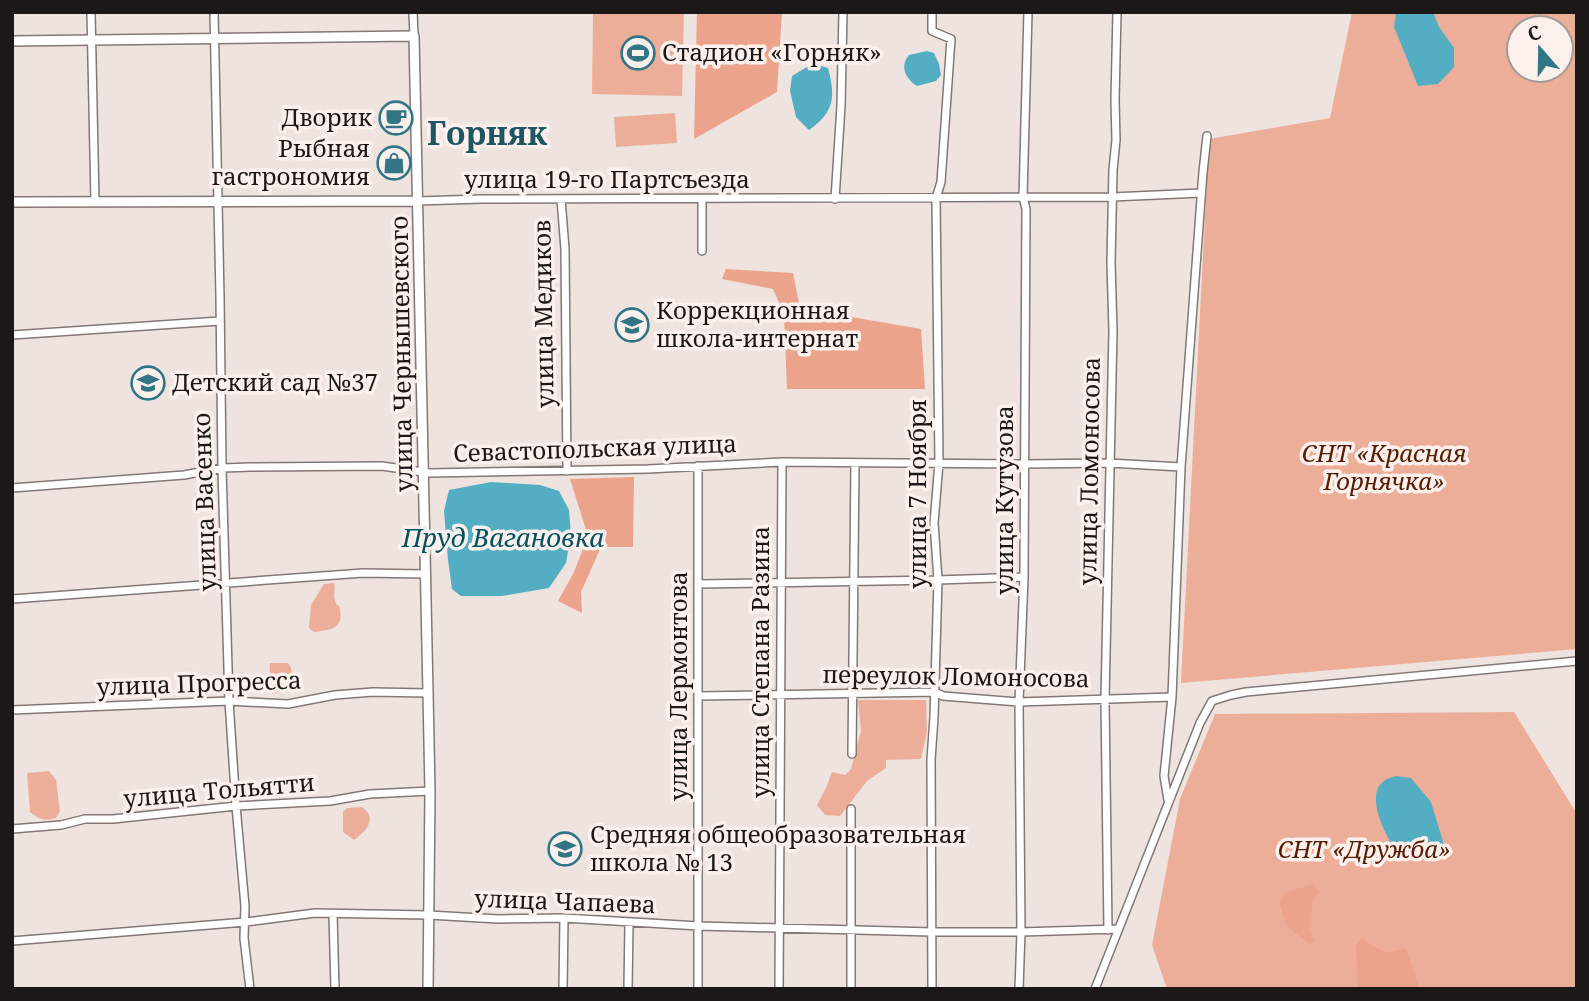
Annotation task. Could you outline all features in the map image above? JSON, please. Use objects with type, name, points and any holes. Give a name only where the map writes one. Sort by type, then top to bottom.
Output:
[{"type":"street","points":[[91,12],[95,202]]},
{"type":"street","name":"улица Васенко","points":[[214,12],[229,701],[246,922],[244,938],[250,989]]},
{"type":"street","name":"улица Чернышевского","points":[[413,12],[430,791],[428,989]]},
{"type":"street","points":[[835,199],[843,12]]},
{"type":"street","name":"улица 7 Ноября","points":[[932,12],[932,31],[951,40],[941,181],[936,198],[939,463],[934,523],[937,580],[931,760],[932,989]]},
{"type":"street","name":"улица Кутузова","points":[[1019,989],[1019,702],[1024,577],[1026,209],[1023,197],[1028,12]]},
{"type":"street","name":"улица Ломоносова","points":[[1108,930],[1105,699],[1117,12]]},
{"type":"street","points":[[12,41],[414,36]]},
{"type":"street","points":[[1168,801],[1164,776],[1172,697],[1181,467],[1207,136]]},
{"type":"street","name":"улица 19-го Партсъезда","points":[[12,202],[1112,197],[1201,193]]},
{"type":"street","name":"улица Медиков","points":[[561,199],[565,249],[567,471]]},
{"type":"street","points":[[702,199],[702,251]]},
{"type":"street","points":[[12,335],[220,321]]},
{"type":"street","name":"Севастопольская улица","points":[[12,488],[184,475],[222,468],[382,466],[424,472],[567,471],[782,462],[1109,463],[1181,467]]},
{"type":"street","name":"улица Степана Разина","points":[[779,989],[782,462]]},
{"type":"street","points":[[852,754],[855,463]]},
{"type":"street","name":"улица Лермонтова","points":[[698,466],[698,989]]},
{"type":"street","points":[[12,599],[363,573],[426,574]]},
{"type":"street","points":[[698,584],[1024,577]]},
{"type":"street","points":[[1095,989],[1168,801],[1200,723],[1212,701],[1246,692],[1577,661]]},
{"type":"street","name":"улица Прогресса","points":[[12,709],[229,701],[288,704],[373,692],[428,693]]},
{"type":"street","name":"переулок Ломоносова","points":[[698,696],[935,692],[943,696],[1019,702],[1172,697]]},
{"type":"street","name":"улица Тольятти","points":[[12,829],[61,825],[85,819],[113,819],[236,806],[330,801],[370,794],[430,791]]},
{"type":"street","points":[[851,809],[851,989]]},
{"type":"street","name":"улица Чапаева","points":[[12,941],[246,922],[315,913],[498,919],[564,918],[699,926],[932,932],[1118,929]]},
{"type":"street","points":[[333,915],[335,989]]},
{"type":"street","points":[[563,989],[564,918]]},
{"type":"street","points":[[628,989],[629,923]]},
{"type":"green space","name":"Стадион «Горняк»","points":[[593,12],[684,12],[682,96],[592,94]]},
{"type":"green space","name":"СНТ «Красная Горнячка»","points":[[1352,12],[1577,12],[1577,649],[1181,683],[1209,139],[1330,118]]},
{"type":"green space","points":[[675,113],[677,143],[616,147],[614,117]]},
{"type":"green space","points":[[334,583],[334,598],[340,610],[340,622],[334,628],[314,632],[309,628],[311,605],[324,584]]},
{"type":"green space","points":[[270,663],[288,663],[292,676],[287,689],[272,694],[269,685]]},
{"type":"green space","points":[[858,700],[926,700],[927,732],[921,759],[886,760],[886,768],[867,781],[840,816],[825,815],[817,805],[832,772],[845,775],[851,769],[861,731]]},
{"type":"green space","name":"СНТ «Дружба»","points":[[1514,712],[1577,814],[1577,989],[1167,989],[1152,945],[1180,799],[1215,714]]},
{"type":"green space","points":[[49,771],[56,780],[60,811],[56,818],[45,820],[30,812],[27,773]]},
{"type":"green space","points":[[362,807],[367,811],[370,820],[363,833],[354,840],[343,832],[343,812],[347,808]]},
{"type":"shaded area","points":[[697,12],[782,12],[777,92],[694,139]]},
{"type":"shaded area","points":[[726,269],[793,273],[800,308],[921,329],[925,389],[787,389],[784,314],[773,289],[722,279]]},
{"type":"shaded area","points":[[634,477],[633,547],[601,547],[581,592],[582,613],[558,601],[574,572],[588,536],[570,479]]},
{"type":"shaded area","points":[[1313,884],[1319,892],[1312,902],[1309,929],[1315,941],[1310,944],[1286,926],[1280,904],[1284,893]]},
{"type":"shaded area","points":[[1362,939],[1386,953],[1406,948],[1420,989],[1358,989],[1356,945]]},
{"type":"water","points":[[1396,12],[1433,12],[1439,27],[1454,48],[1454,67],[1438,84],[1418,86],[1394,27]]},
{"type":"water","points":[[927,51],[934,53],[941,75],[936,81],[917,86],[907,76],[904,64],[909,55]]},
{"type":"water","points":[[818,65],[828,68],[832,88],[831,104],[824,117],[809,130],[796,117],[790,91],[792,76],[807,67]]},
{"type":"water","name":"Пруд Вагановка","points":[[491,482],[540,485],[559,491],[569,510],[571,535],[566,563],[549,588],[502,596],[461,596],[452,589],[444,511],[449,490]]},
{"type":"water","points":[[1395,776],[1411,778],[1431,802],[1444,845],[1401,857],[1396,850],[1384,830],[1376,797],[1378,788],[1384,781]]},
{"type":"place","name":"Стадион «Горняк»","points":[[638,53]]},
{"type":"place","name":"Дворик","points":[[396,118]]},
{"type":"place","name":"Рыбная гастрономия","points":[[394,163]]},
{"type":"place","name":"Коррекционная школа-интернат","points":[[632,325]]},
{"type":"place","name":"Детский сад №37","points":[[148,383]]},
{"type":"place","name":"Средняя общеобразовательная школа № 13","points":[[565,849]]},
{"type":"district","name":"Горняк","points":[[487,134]]}]
